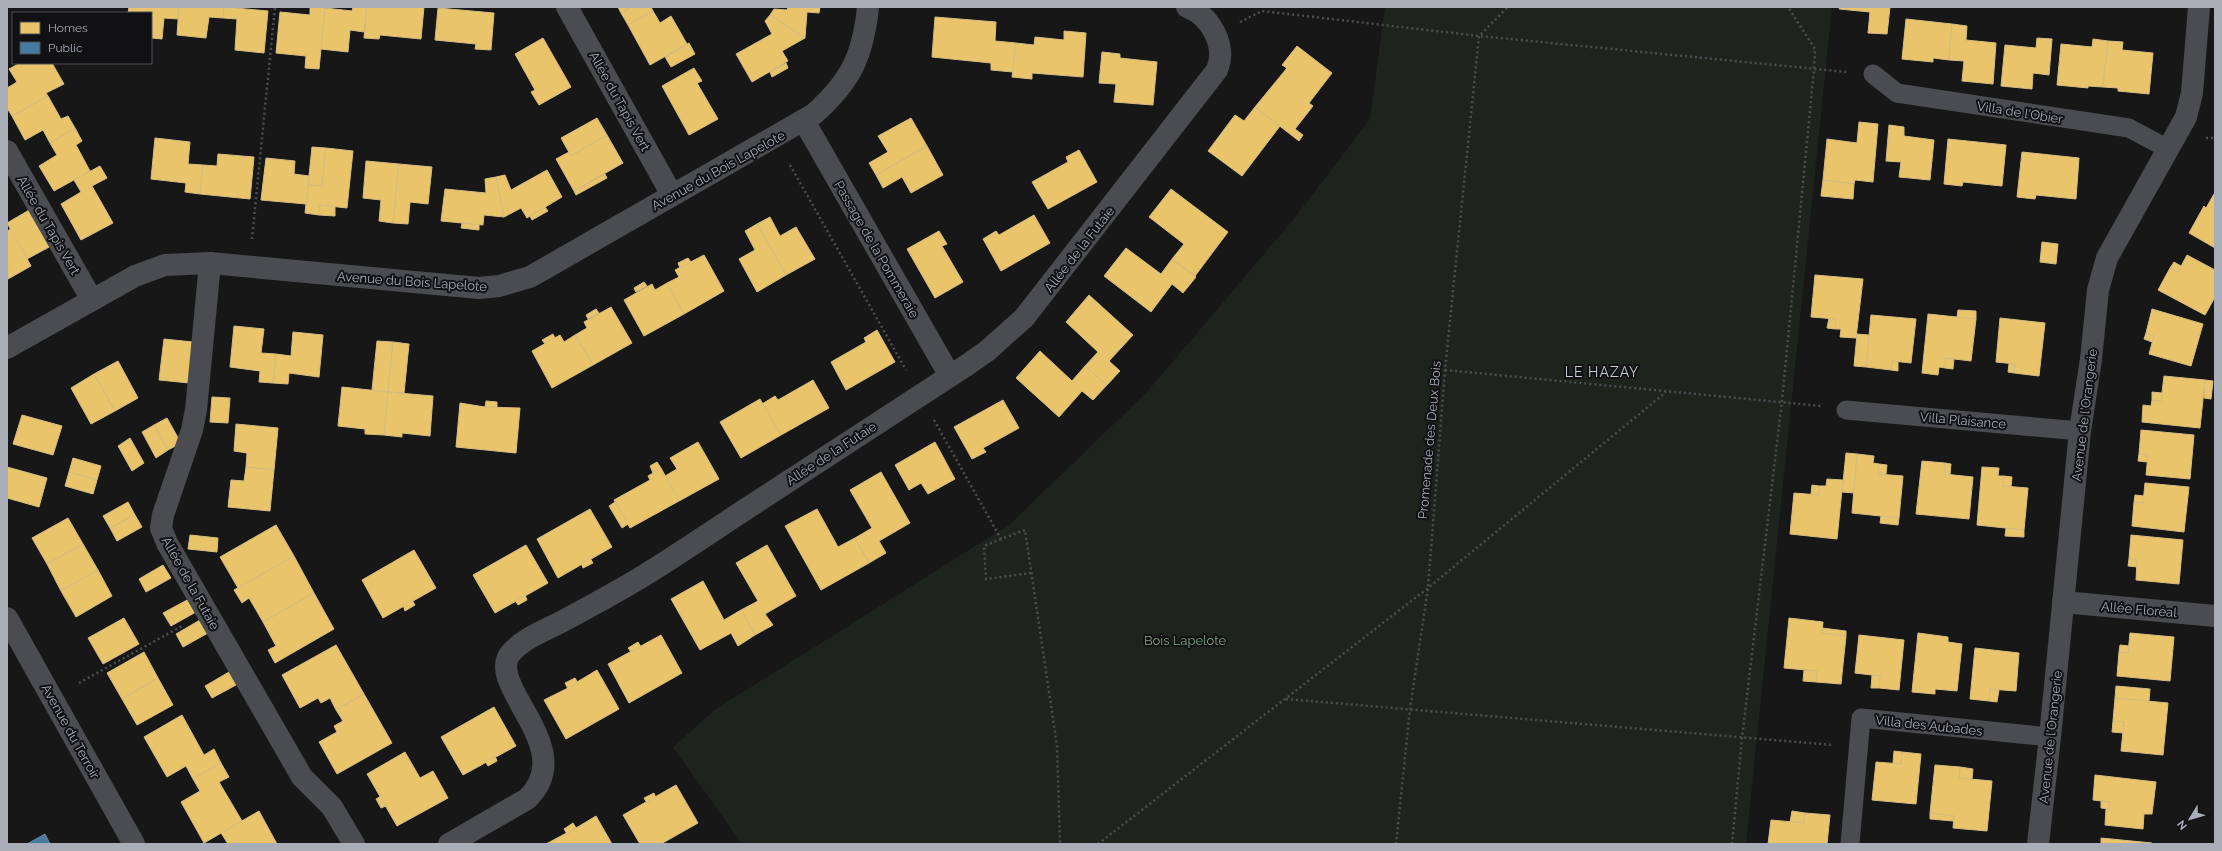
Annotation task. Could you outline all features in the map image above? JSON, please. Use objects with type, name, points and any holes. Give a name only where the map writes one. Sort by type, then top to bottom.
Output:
[{"type":"street","name":"Allée du Tapis Vert","points":[[567,7],[672,195]]},
{"type":"street","name":"Avenue du Bois Lapelote","points":[[7,348],[134,276],[158,267],[181,263],[210,263],[479,288],[499,286],[530,277],[804,121],[828,102],[842,86],[852,70],[862,47],[868,7]]},
{"type":"street","name":"Allée de la Futaie","points":[[449,844],[527,798],[533,793],[541,778],[544,766],[540,745],[536,733],[510,682],[507,672],[508,658],[516,648],[536,635],[641,577],[950,376],[987,351],[1016,327],[1028,314],[1217,70],[1221,55],[1214,32],[1208,22],[1198,13],[1186,7]]},
{"type":"street","name":"Avenue de l'Orangerie","points":[[2038,844],[2080,431],[2092,359],[2098,290],[2107,258],[2186,117],[2190,102],[2199,7]]},
{"type":"street","name":"Passage de la Pommeraie","points":[[804,121],[950,376]]},
{"type":"street","name":"Allée du Tapis Vert","points":[[7,151],[92,300]]},
{"type":"street","name":"Allée de la Futaie","points":[[210,263],[196,410],[192,430],[163,515],[161,528],[167,543],[302,777],[332,807],[354,844]]},
{"type":"street","name":"Allée Floréal","points":[[2063,602],[2215,616]]},
{"type":"street","name":"Avenue du Terroir","points":[[7,618],[134,844]]},
{"type":"lane","name":"Villa de l'Obier","points":[[1873,74],[1897,93],[2129,128],[2168,149]]},
{"type":"lane","name":"Villa Plaisance","points":[[1846,410],[2080,431]]},
{"type":"lane","name":"Villa des Aubades","points":[[1850,844],[1861,718],[2050,737]]},
{"type":"path","points":[[252,240],[275,7]]},
{"type":"path","points":[[1479,36],[1508,7]]},
{"type":"path","points":[[1732,844],[1742,738],[1782,401],[1814,69],[1815,49],[1788,7]]},
{"type":"path","points":[[1234,25],[1262,11],[1479,36],[1873,74]]},
{"type":"path","name":"Promenade des Deux Bois","points":[[1396,844],[1410,709],[1428,588],[1445,370],[1479,36]]},
{"type":"path","points":[[2203,137],[2215,138]]},
{"type":"path","points":[[790,165],[1001,539]]},
{"type":"path","points":[[1445,370],[1666,392],[1782,401],[1846,410]]},
{"type":"path","points":[[1098,844],[1428,588],[1666,392]]},
{"type":"path","points":[[1031,573],[986,579],[984,546],[1025,530],[1057,746],[1060,844]]},
{"type":"path","points":[[79,683],[207,612]]},
{"type":"path","points":[[1285,699],[1859,747]]},
{"type":"green space","name":"Bois Lapelote","points":[[1385,7],[1832,7],[1746,844],[742,844],[673,747],[716,709],[1009,525],[1146,393],[1293,220],[1370,119]]},
{"type":"building: Homes","points":[[129,7],[179,7],[178,19],[164,18],[162,39],[152,38],[152,12],[128,12]]},
{"type":"building: Homes","points":[[179,7],[224,7],[223,18],[209,17],[206,38],[177,35]]},
{"type":"building: Homes","points":[[224,7],[268,11],[264,53],[235,50],[237,19],[223,18]]},
{"type":"building: Homes","points":[[310,7],[325,8],[319,69],[305,68],[306,56],[276,53],[280,12],[310,15]]},
{"type":"building: Homes","points":[[353,7],[367,7],[364,32],[350,30],[348,52],[321,49],[325,8],[352,11]]},
{"type":"building: Homes","points":[[367,7],[424,7],[421,39],[380,35],[379,39],[364,38]]},
{"type":"building: Homes","points":[[618,7],[631,7],[621,13]]},
{"type":"building: Homes","points":[[631,7],[651,7],[653,11],[628,25],[621,13]]},
{"type":"building: Homes","points":[[788,7],[820,7],[819,13],[807,12],[805,38],[770,15],[774,9],[787,10]]},
{"type":"building: Homes","points":[[1840,7],[1890,7],[1887,34],[1868,33],[1870,12],[1839,9]]},
{"type":"building: Homes","points":[[438,8],[494,13],[491,50],[475,49],[476,44],[435,40]]},
{"type":"building: Homes","points":[[653,11],[660,23],[671,16],[687,44],[650,65],[628,25]]},
{"type":"building: Homes","points":[[770,15],[805,38],[782,51],[788,61],[752,82],[736,54],[772,34],[765,21]]},
{"type":"building: Homes","points":[[935,17],[996,22],[995,41],[1016,43],[1013,72],[991,70],[991,63],[932,57]]},
{"type":"building: Homes","points":[[1906,19],[1952,24],[1949,60],[1933,58],[1933,62],[1902,59]]},
{"type":"building: Homes","points":[[1952,24],[1967,26],[1966,40],[1996,43],[1993,84],[1962,81],[1964,61],[1949,60]]},
{"type":"building: Homes","points":[[1064,31],[1086,33],[1083,77],[1032,73],[1032,79],[1012,77],[1016,43],[1034,45],[1035,37],[1064,40]]},
{"type":"building: Homes","points":[[543,38],[571,87],[539,105],[531,92],[535,90],[515,54]]},
{"type":"building: Homes","points":[[2037,38],[2052,39],[2049,75],[2033,73],[2032,89],[2001,86],[2005,45],[2036,48]]},
{"type":"building: Homes","points":[[2093,39],[2108,41],[2103,87],[2088,86],[2088,88],[2057,85],[2061,44],[2092,47]]},
{"type":"building: Homes","points":[[2108,41],[2123,42],[2122,50],[2153,53],[2149,94],[2118,91],[2118,88],[2103,87]]},
{"type":"building: Homes","points":[[689,43],[695,54],[671,67],[665,57]]},
{"type":"building: Homes","points":[[1297,46],[1332,73],[1309,103],[1313,106],[1295,129],[1303,135],[1299,141],[1255,107],[1287,68],[1282,65]]},
{"type":"building: Homes","points":[[1102,52],[1120,54],[1120,58],[1157,62],[1153,105],[1114,102],[1116,84],[1099,83]]},
{"type":"building: Homes","points":[[786,63],[788,68],[772,77],[770,72]]},
{"type":"building: Homes","points":[[18,64],[53,64],[64,84],[46,93],[48,96],[12,116],[7,108],[7,88],[17,82],[9,69]]},
{"type":"building: Homes","points":[[694,68],[702,81],[697,83],[718,119],[689,135],[662,86]]},
{"type":"building: Homes","points":[[48,96],[61,119],[68,116],[75,128],[50,143],[43,130],[25,140],[12,116]]},
{"type":"building: Homes","points":[[1255,107],[1280,126],[1242,176],[1208,151],[1235,115],[1244,121]]},
{"type":"building: Homes","points":[[597,118],[607,135],[571,156],[561,138]]},
{"type":"building: Homes","points":[[911,118],[927,146],[876,175],[869,163],[888,152],[878,136]]},
{"type":"building: Homes","points":[[1859,122],[1878,124],[1873,182],[1855,180],[1854,184],[1823,180],[1827,139],[1857,143]]},
{"type":"building: Homes","points":[[1889,125],[1904,127],[1904,136],[1934,140],[1930,180],[1899,177],[1901,162],[1886,161]]},
{"type":"building: Homes","points":[[75,128],[82,141],[76,145],[90,171],[54,191],[39,166],[57,155],[50,143]]},
{"type":"building: Homes","points":[[607,135],[623,163],[574,191],[556,159],[569,152],[571,156]]},
{"type":"building: Homes","points":[[155,138],[190,142],[188,164],[203,165],[200,194],[185,192],[186,183],[151,179]]},
{"type":"building: Homes","points":[[1948,139],[2006,145],[2002,186],[1963,182],[1962,186],[1944,184]]},
{"type":"building: Homes","points":[[927,146],[943,175],[911,193],[902,177],[883,188],[876,175]]},
{"type":"building: Homes","points":[[312,147],[326,148],[322,186],[308,185]]},
{"type":"building: Homes","points":[[326,148],[353,151],[347,208],[320,205],[319,215],[305,213],[308,185],[322,186]]},
{"type":"building: Homes","points":[[1079,150],[1097,182],[1048,209],[1032,182],[1068,162],[1066,157]]},
{"type":"building: Homes","points":[[2022,152],[2079,158],[2076,199],[2036,195],[2035,199],[2017,197]]},
{"type":"building: Homes","points":[[218,154],[254,157],[250,199],[200,194],[203,165],[217,166]]},
{"type":"building: Homes","points":[[266,158],[295,161],[294,174],[309,176],[306,204],[261,200]]},
{"type":"building: Homes","points":[[366,161],[399,164],[393,223],[379,221],[381,200],[363,198]]},
{"type":"building: Homes","points":[[399,164],[432,167],[428,204],[410,202],[408,224],[393,223]]},
{"type":"building: Homes","points":[[100,166],[107,178],[92,186],[113,223],[81,240],[61,204],[81,192],[74,180]]},
{"type":"building: Homes","points":[[547,170],[562,197],[527,218],[521,208],[504,217],[496,177],[505,175],[511,190]]},
{"type":"building: Homes","points":[[605,174],[607,178],[576,195],[574,191]]},
{"type":"building: Homes","points":[[496,177],[504,217],[484,215],[483,225],[441,221],[445,189],[486,193],[485,179]]},
{"type":"building: Homes","points":[[1823,180],[1854,184],[1853,199],[1821,196]]},
{"type":"building: Homes","points":[[1171,189],[1228,232],[1195,276],[1172,259],[1184,244],[1149,217]]},
{"type":"building: Homes","points":[[2214,194],[2215,248],[2189,233],[2204,206],[2206,208]]},
{"type":"building: Homes","points":[[320,205],[335,207],[335,216],[319,215]]},
{"type":"building: Homes","points":[[545,207],[548,211],[532,220],[530,216]]},
{"type":"building: Homes","points":[[31,209],[51,246],[27,259],[7,223]]},
{"type":"building: Homes","points":[[1034,215],[1050,243],[1001,271],[983,239],[996,231],[999,235]]},
{"type":"building: Homes","points":[[770,217],[780,236],[796,227],[815,259],[786,275],[757,224]]},
{"type":"building: Homes","points":[[462,223],[479,225],[479,230],[461,228]]},
{"type":"building: Homes","points":[[757,224],[786,275],[757,292],[739,259],[755,250],[745,231]]},
{"type":"building: Homes","points":[[11,229],[31,266],[8,279],[7,231]]},
{"type":"building: Homes","points":[[939,231],[947,244],[942,246],[963,282],[935,298],[907,249]]},
{"type":"building: Homes","points":[[2042,242],[2058,244],[2056,264],[2040,262]]},
{"type":"building: Homes","points":[[1126,248],[1161,274],[1172,259],[1196,277],[1183,293],[1172,284],[1151,312],[1104,276]]},
{"type":"building: Homes","points":[[704,255],[724,291],[684,314],[667,283],[679,277],[675,270]]},
{"type":"building: Homes","points":[[2187,255],[2215,270],[2215,297],[2205,315],[2158,290],[2170,268],[2178,272]]},
{"type":"building: Homes","points":[[688,258],[691,262],[680,268],[678,263]]},
{"type":"building: Homes","points":[[2174,262],[2181,266],[2178,272],[2170,268]]},
{"type":"building: Homes","points":[[1815,275],[1863,279],[1856,338],[1840,337],[1841,329],[1835,329],[1836,319],[1811,317]]},
{"type":"building: Homes","points":[[644,282],[647,286],[636,292],[634,288]]},
{"type":"building: Homes","points":[[667,283],[684,314],[644,336],[624,300],[652,284],[655,290]]},
{"type":"building: Homes","points":[[1089,295],[1133,335],[1109,361],[1120,371],[1107,385],[1085,366],[1098,352],[1066,322]]},
{"type":"building: Homes","points":[[611,307],[632,343],[593,365],[575,335],[587,328],[584,322]]},
{"type":"building: Homes","points":[[596,309],[599,313],[588,319],[586,315]]},
{"type":"building: Homes","points":[[2152,309],[2203,324],[2191,366],[2149,354],[2154,336],[2146,333]]},
{"type":"building: Homes","points":[[1958,310],[1976,311],[1976,319],[1957,317]]},
{"type":"building: Homes","points":[[1928,314],[1976,319],[1971,361],[1946,358],[1945,368],[1939,367],[1938,375],[1922,373]]},
{"type":"building: Homes","points":[[1871,315],[1916,319],[1911,363],[1892,361],[1891,370],[1866,367]]},
{"type":"building: Homes","points":[[1829,318],[1836,319],[1835,329],[1827,328]]},
{"type":"building: Homes","points":[[2000,318],[2045,323],[2039,376],[2014,373],[2015,364],[1996,362]]},
{"type":"building: Homes","points":[[234,326],[264,329],[261,353],[276,354],[273,383],[259,382],[260,371],[230,367]]},
{"type":"building: Homes","points":[[877,330],[895,362],[846,390],[831,362],[866,342],[864,338]]},
{"type":"building: Homes","points":[[293,332],[323,335],[319,377],[289,373],[288,384],[273,383],[276,354],[291,356]]},
{"type":"building: Homes","points":[[2146,333],[2154,336],[2152,342],[2144,339]]},
{"type":"building: Homes","points":[[553,334],[555,338],[545,344],[542,340]]},
{"type":"building: Homes","points":[[1857,334],[1869,335],[1866,367],[1854,366]]},
{"type":"building: Homes","points":[[560,335],[564,342],[575,335],[593,365],[552,388],[532,351]]},
{"type":"building: Homes","points":[[164,339],[193,342],[189,383],[159,380]]},
{"type":"building: Homes","points":[[377,341],[393,342],[388,392],[372,390]]},
{"type":"building: Homes","points":[[393,342],[409,344],[404,393],[388,392]]},
{"type":"building: Homes","points":[[1040,351],[1072,381],[1085,366],[1107,385],[1093,400],[1082,391],[1059,417],[1016,378]]},
{"type":"building: Homes","points":[[1946,358],[1954,359],[1953,369],[1945,368]]},
{"type":"building: Homes","points":[[118,361],[138,398],[115,411],[94,374]]},
{"type":"building: Homes","points":[[1892,361],[1898,362],[1898,371],[1891,370]]},
{"type":"building: Homes","points":[[2009,364],[2015,364],[2014,373],[2008,372]]},
{"type":"building: Homes","points":[[94,374],[115,411],[91,424],[71,388]]},
{"type":"building: Homes","points":[[2164,376],[2205,380],[2200,428],[2142,422],[2143,405],[2151,406],[2152,400],[2161,401]]},
{"type":"building: Homes","points":[[813,380],[829,408],[781,435],[762,404],[775,396],[778,400]]},
{"type":"building: Homes","points":[[2205,380],[2213,381],[2211,399],[2204,398]]},
{"type":"building: Homes","points":[[342,387],[388,392],[384,435],[365,434],[365,429],[338,426]]},
{"type":"building: Homes","points":[[388,392],[433,396],[430,436],[402,433],[402,437],[384,435]]},
{"type":"building: Homes","points":[[2152,392],[2162,393],[2161,401],[2152,400]]},
{"type":"building: Homes","points":[[212,397],[230,398],[228,423],[210,422]]},
{"type":"building: Homes","points":[[760,399],[781,435],[741,458],[720,422]]},
{"type":"building: Homes","points":[[1003,400],[1019,428],[983,448],[986,452],[972,459],[954,427]]},
{"type":"building: Homes","points":[[486,401],[497,402],[497,408],[485,407]]},
{"type":"building: Homes","points":[[460,403],[485,407],[520,408],[516,453],[456,447]]},
{"type":"building: Homes","points":[[22,415],[62,426],[53,455],[13,444]]},
{"type":"building: Homes","points":[[167,418],[181,443],[168,450],[154,425]]},
{"type":"building: Homes","points":[[236,424],[278,428],[274,470],[246,467],[247,453],[234,451]]},
{"type":"building: Homes","points":[[154,425],[168,450],[156,458],[142,432]]},
{"type":"building: Homes","points":[[2141,430],[2194,435],[2190,479],[2146,475],[2148,455],[2139,454]]},
{"type":"building: Homes","points":[[130,438],[144,463],[132,471],[118,446]]},
{"type":"building: Homes","points":[[698,442],[719,479],[679,501],[665,476],[677,469],[670,458]]},
{"type":"building: Homes","points":[[935,442],[955,479],[928,494],[921,483],[909,490],[895,465]]},
{"type":"building: Homes","points":[[1846,453],[1857,454],[1854,493],[1842,492]]},
{"type":"building: Homes","points":[[1857,454],[1874,456],[1873,463],[1879,464],[1878,474],[1903,476],[1899,518],[1852,513]]},
{"type":"building: Homes","points":[[2139,454],[2148,455],[2147,462],[2138,461]]},
{"type":"building: Homes","points":[[73,458],[101,466],[97,480],[69,472]]},
{"type":"building: Homes","points":[[1922,461],[1945,463],[1944,474],[1973,477],[1969,519],[1916,514]]},
{"type":"building: Homes","points":[[657,462],[661,468],[653,473],[650,466]]},
{"type":"building: Homes","points":[[1945,463],[1951,464],[1950,475],[1944,474]]},
{"type":"building: Homes","points":[[1879,464],[1887,465],[1886,474],[1878,474]]},
{"type":"building: Homes","points":[[7,467],[47,478],[39,507],[7,498]]},
{"type":"building: Homes","points":[[246,467],[274,470],[270,511],[228,507],[231,480],[244,481]]},
{"type":"building: Homes","points":[[1982,467],[1999,468],[1998,476],[2004,476],[2003,486],[2028,488],[2024,530],[1977,525]]},
{"type":"building: Homes","points":[[661,468],[679,501],[630,528],[614,500],[650,480],[648,476]]},
{"type":"building: Homes","points":[[69,472],[97,480],[93,494],[65,486]]},
{"type":"building: Homes","points":[[881,472],[910,523],[879,541],[886,553],[869,563],[855,538],[872,528],[850,490]]},
{"type":"building: Homes","points":[[2004,476],[2012,477],[2011,487],[2003,486]]},
{"type":"building: Homes","points":[[1827,479],[1843,480],[1837,539],[1790,534],[1794,493],[1819,495],[1819,486],[1826,486]]},
{"type":"building: Homes","points":[[2145,483],[2189,487],[2184,532],[2132,526],[2134,502],[2143,503]]},
{"type":"building: Homes","points":[[1812,485],[1819,486],[1819,495],[1811,494]]},
{"type":"building: Homes","points":[[2135,495],[2144,496],[2143,503],[2134,502]]},
{"type":"building: Homes","points":[[128,502],[135,515],[110,528],[103,516]]},
{"type":"building: Homes","points":[[615,502],[628,524],[622,528],[609,506]]},
{"type":"building: Homes","points":[[590,509],[612,547],[558,578],[537,539]]},
{"type":"building: Homes","points":[[817,509],[838,547],[855,538],[869,563],[821,590],[785,526]]},
{"type":"building: Homes","points":[[135,515],[142,527],[117,541],[110,528]]},
{"type":"building: Homes","points":[[1881,516],[1899,518],[1898,525],[1880,523]]},
{"type":"building: Homes","points":[[68,518],[83,544],[47,564],[32,538]]},
{"type":"building: Homes","points":[[276,525],[294,556],[238,588],[220,557]]},
{"type":"building: Homes","points":[[2006,528],[2024,530],[2024,537],[2005,536]]},
{"type":"building: Homes","points":[[190,535],[218,538],[217,552],[188,549]]},
{"type":"building: Homes","points":[[2131,535],[2183,540],[2179,584],[2136,580],[2137,560],[2129,559]]},
{"type":"building: Homes","points":[[83,544],[98,570],[61,591],[47,564]]},
{"type":"building: Homes","points":[[526,545],[548,583],[495,613],[473,575]]},
{"type":"building: Homes","points":[[767,545],[796,596],[765,614],[773,625],[755,635],[741,610],[758,601],[736,563]]},
{"type":"building: Homes","points":[[414,550],[436,588],[383,618],[362,580]]},
{"type":"building: Homes","points":[[294,556],[314,593],[263,622],[249,598],[242,603],[234,590]]},
{"type":"building: Homes","points":[[590,558],[593,563],[583,568],[581,563]]},
{"type":"building: Homes","points":[[2129,559],[2137,560],[2137,567],[2128,566]]},
{"type":"building: Homes","points":[[163,565],[171,578],[146,592],[139,579]]},
{"type":"building: Homes","points":[[98,570],[112,596],[76,617],[61,591]]},
{"type":"building: Homes","points":[[703,581],[724,620],[741,610],[755,635],[738,646],[731,633],[700,650],[671,599]]},
{"type":"building: Homes","points":[[314,593],[334,629],[275,663],[268,650],[276,646],[263,622]]},
{"type":"building: Homes","points":[[525,595],[527,600],[518,605],[515,600]]},
{"type":"building: Homes","points":[[189,599],[196,612],[171,626],[163,613]]},
{"type":"building: Homes","points":[[412,600],[415,605],[405,611],[403,605]]},
{"type":"building: Homes","points":[[124,618],[139,644],[103,664],[88,638]]},
{"type":"building: Homes","points":[[1789,618],[1823,622],[1822,633],[1846,636],[1841,684],[1816,682],[1817,671],[1784,668]]},
{"type":"building: Homes","points":[[200,620],[208,633],[183,647],[176,634]]},
{"type":"building: Homes","points":[[1822,628],[1846,631],[1846,636],[1822,633]]},
{"type":"building: Homes","points":[[1918,633],[1948,637],[1948,642],[1962,644],[1957,691],[1935,689],[1935,694],[1912,692]]},
{"type":"building: Homes","points":[[2130,633],[2174,637],[2170,681],[2117,676],[2119,652],[2128,653]]},
{"type":"building: Homes","points":[[661,635],[682,673],[629,703],[608,664]]},
{"type":"building: Homes","points":[[1859,635],[1904,640],[1899,690],[1879,688],[1880,676],[1855,673]]},
{"type":"building: Homes","points":[[638,642],[641,647],[631,652],[628,648]]},
{"type":"building: Homes","points":[[336,645],[364,694],[336,710],[330,698],[321,703],[318,698],[300,708],[282,675]]},
{"type":"building: Homes","points":[[2120,645],[2129,646],[2128,653],[2119,652]]},
{"type":"building: Homes","points":[[1975,648],[2019,653],[2016,691],[1990,689],[1989,701],[1970,699]]},
{"type":"building: Homes","points":[[144,652],[158,678],[122,699],[107,673]]},
{"type":"building: Homes","points":[[597,670],[619,709],[566,739],[544,700],[578,683],[577,682]]},
{"type":"building: Homes","points":[[1804,670],[1817,671],[1816,682],[1803,681]]},
{"type":"building: Homes","points":[[229,672],[236,685],[212,698],[205,686]]},
{"type":"building: Homes","points":[[1872,675],[1880,676],[1879,688],[1871,688]]},
{"type":"building: Homes","points":[[158,678],[173,705],[137,725],[122,699]]},
{"type":"building: Homes","points":[[575,678],[578,683],[568,689],[565,683]]},
{"type":"building: Homes","points":[[2116,686],[2150,689],[2149,701],[2115,698]]},
{"type":"building: Homes","points":[[1990,689],[1999,690],[1997,702],[1989,701]]},
{"type":"building: Homes","points":[[364,694],[392,743],[337,774],[319,742],[337,732],[334,726],[343,721],[336,710]]},
{"type":"building: Homes","points":[[2115,698],[2168,703],[2163,755],[2121,751],[2124,722],[2113,721]]},
{"type":"building: Homes","points":[[494,707],[516,746],[463,775],[441,737]]},
{"type":"building: Homes","points":[[182,715],[204,755],[214,749],[221,763],[193,779],[186,766],[167,777],[144,737]]},
{"type":"building: Homes","points":[[2113,721],[2124,722],[2123,733],[2112,732]]},
{"type":"building: Homes","points":[[1894,751],[1902,752],[1901,764],[1893,763]]},
{"type":"building: Homes","points":[[405,752],[420,778],[433,771],[448,798],[397,826],[367,774]]},
{"type":"building: Homes","points":[[1902,752],[1921,754],[1916,804],[1872,800],[1876,762],[1901,764]]},
{"type":"building: Homes","points":[[495,756],[497,761],[488,766],[485,761]]},
{"type":"building: Homes","points":[[221,763],[229,777],[219,782],[242,821],[204,843],[181,802],[200,791],[193,779]]},
{"type":"building: Homes","points":[[1935,765],[1960,767],[1959,778],[1992,781],[1987,831],[1953,828],[1954,816],[1930,813]]},
{"type":"building: Homes","points":[[1960,767],[1973,769],[1972,779],[1959,778]]},
{"type":"building: Homes","points":[[2095,775],[2156,782],[2152,814],[2144,814],[2143,829],[2105,825],[2106,809],[2109,809],[2110,802],[2093,800]]},
{"type":"building: Homes","points":[[676,785],[698,823],[661,844],[640,844],[623,815]]},
{"type":"building: Homes","points":[[654,793],[656,798],[647,803],[644,798]]},
{"type":"building: Homes","points":[[381,796],[386,806],[381,808],[376,799]]},
{"type":"building: Homes","points":[[2101,801],[2110,802],[2109,809],[2101,808]]},
{"type":"building: Homes","points":[[259,811],[277,844],[228,844],[221,833]]},
{"type":"building: Homes","points":[[1792,811],[1805,813],[1804,823],[1790,822]]},
{"type":"building: Homes","points":[[1805,813],[1830,815],[1827,844],[1768,844],[1771,820],[1804,823]]},
{"type":"building: Homes","points":[[1930,813],[1954,816],[1953,821],[1930,819]]},
{"type":"building: Homes","points":[[596,816],[612,844],[546,844],[576,828]]},
{"type":"building: Homes","points":[[573,823],[576,828],[567,834],[564,829]]},
{"type":"building: Homes","points":[[2101,838],[2152,843],[2152,844],[2101,844]]},
{"type":"building: Public","points":[[45,834],[50,844],[27,844]]},
{"type":"district","name":"LE HAZAY","points":[[1602,372]]}]
